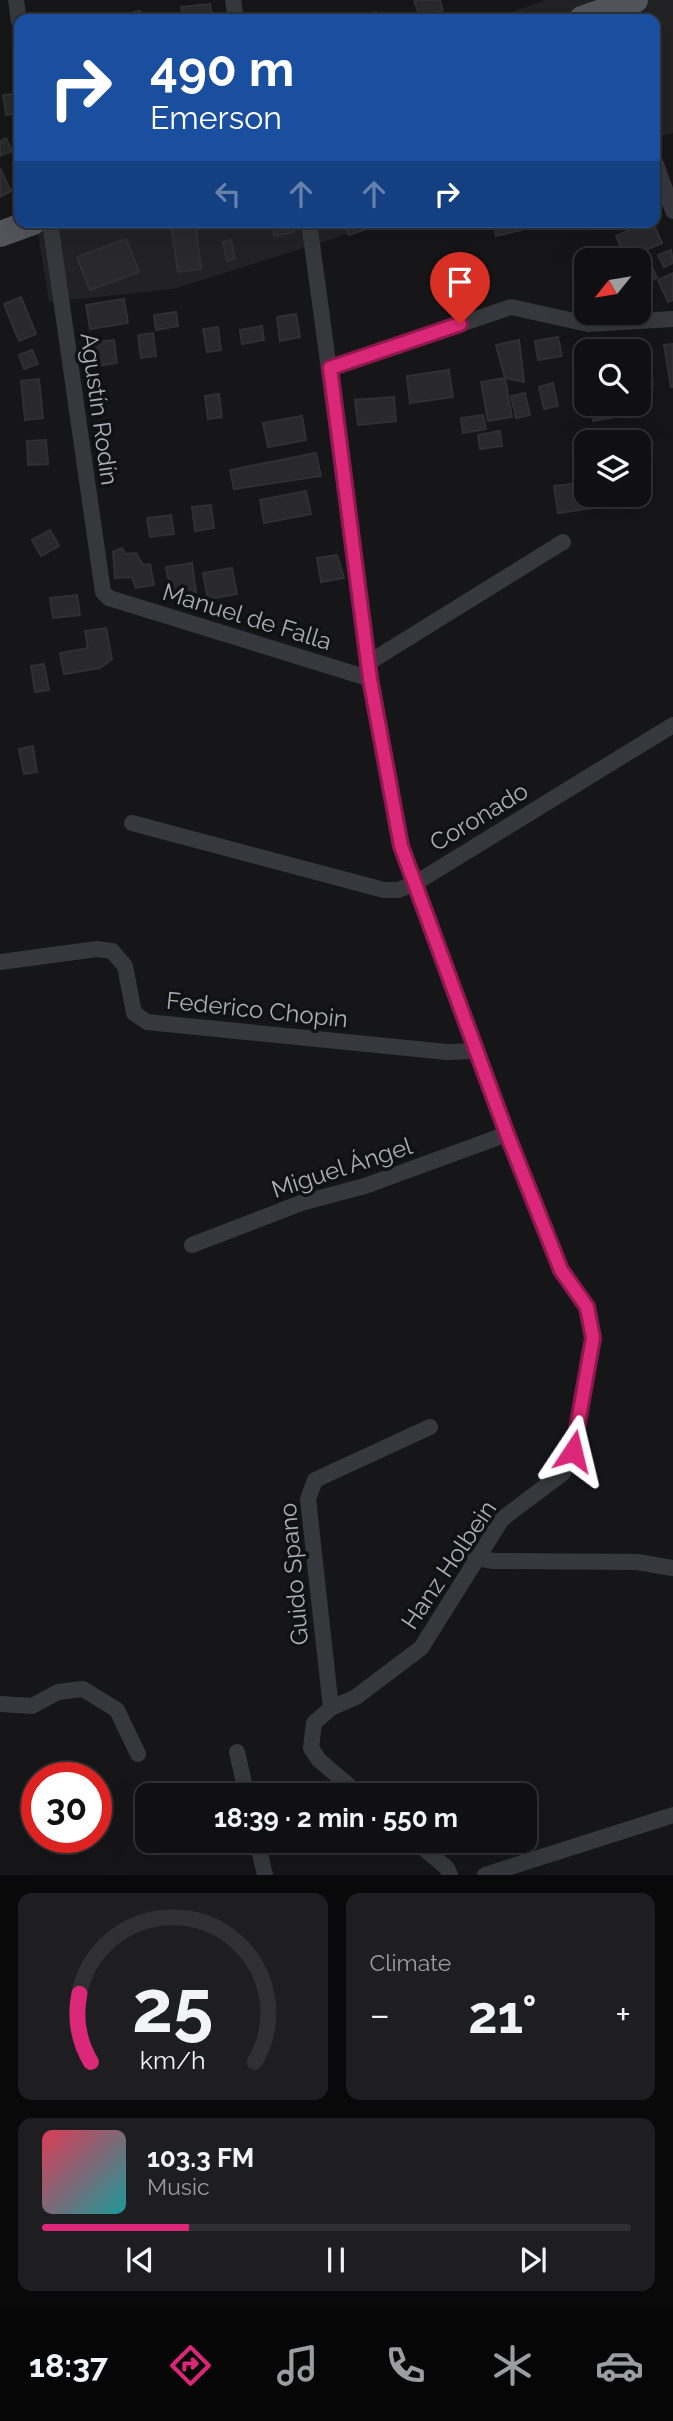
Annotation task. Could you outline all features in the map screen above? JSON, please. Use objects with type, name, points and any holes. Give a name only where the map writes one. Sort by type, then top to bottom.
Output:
[{"type":"main road","points":[[593,13],[635,0]]},
{"type":"main road","points":[[0,234],[16,228]]},
{"type":"street","points":[[660,175],[673,211]]},
{"type":"street","name":"Agustín Rodín","points":[[51,228],[100,585],[109,598]]},
{"type":"street","name":"Hanz Holbein","points":[[310,228],[369,671],[399,839],[507,1134],[561,1270],[587,1307],[593,1338],[568,1465],[554,1481],[511,1509],[475,1558],[421,1648],[356,1697],[331,1708],[314,1723],[311,1748],[319,1760],[346,1783]]},
{"type":"street","points":[[330,368],[511,307],[589,324],[673,319]]},
{"type":"street","points":[[369,671],[563,542]]},
{"type":"street","name":"Manuel de Falla","points":[[109,598],[369,671]]},
{"type":"street","name":"Coronado","points":[[132,823],[384,890],[398,890],[414,884],[673,724]]},
{"type":"street","name":"Federico Chopin","points":[[0,962],[97,949],[112,951],[125,966],[134,1013],[147,1022],[447,1052],[475,1051]]},
{"type":"street","name":"Miguel Ángel","points":[[191,1245],[300,1203],[365,1186],[507,1134]]},
{"type":"street","name":"Guido Spano","points":[[331,1708],[308,1499],[310,1487],[315,1480],[430,1427]]},
{"type":"street","points":[[475,1558],[494,1561],[637,1562],[673,1568]]},
{"type":"street","points":[[0,1704],[32,1706],[58,1692],[83,1689],[117,1710],[138,1754]]},
{"type":"street","points":[[237,1752],[244,1783]]},
{"type":"street","points":[[485,1875],[673,1815]]},
{"type":"street","points":[[260,1853],[265,1875]]},
{"type":"street","points":[[429,1853],[447,1868],[450,1875]]},
{"type":"shaded area","points":[[546,0],[673,0],[673,133],[660,136],[660,14],[506,14]]},
{"type":"shaded area","points":[[37,228],[367,228],[173,289],[49,302]]},
{"type":"building","points":[[414,0],[440,0],[443,10],[419,14]]},
{"type":"building","points":[[210,4],[211,14],[182,14],[181,7]]},
{"type":"building","points":[[14,94],[14,114],[6,115],[3,95]]},
{"type":"building","points":[[6,138],[12,151],[0,156],[0,141]]},
{"type":"building","points":[[0,168],[11,191],[0,197]]},
{"type":"building","points":[[171,228],[196,228],[201,269],[178,272]]},
{"type":"building","points":[[272,228],[293,228],[294,232],[274,236]]},
{"type":"building","points":[[347,228],[369,228],[349,235]]},
{"type":"building","points":[[520,228],[521,230],[496,236],[495,230]]},
{"type":"building","points":[[634,228],[656,228],[662,243],[651,248],[621,248],[616,236]]},
{"type":"building","points":[[126,239],[139,272],[90,290],[77,257]]},
{"type":"building","points":[[231,240],[235,259],[227,261],[223,242]]},
{"type":"building","points":[[671,250],[673,263],[664,267],[658,255]]},
{"type":"building","points":[[651,265],[657,278],[651,281]]},
{"type":"building","points":[[673,273],[673,300],[668,302],[658,280]]},
{"type":"building","points":[[21,297],[36,334],[19,341],[4,304]]},
{"type":"building","points":[[124,299],[128,323],[90,329],[86,305]]},
{"type":"building","points":[[176,312],[178,326],[156,330],[154,315]]},
{"type":"building","points":[[296,314],[300,337],[280,341],[277,317]]},
{"type":"building","points":[[262,326],[264,340],[242,344],[240,330]]},
{"type":"building","points":[[218,327],[221,350],[207,352],[203,329]]},
{"type":"building","points":[[153,333],[156,356],[141,358],[138,335]]},
{"type":"building","points":[[558,337],[562,356],[538,360],[535,341]]},
{"type":"building","points":[[114,340],[117,363],[97,366],[94,342]]},
{"type":"building","points":[[519,340],[524,382],[505,378],[496,345]]},
{"type":"building","points":[[673,344],[673,387],[671,387],[664,345]]},
{"type":"building","points":[[32,350],[38,364],[24,369],[19,355]]},
{"type":"building","points":[[449,370],[453,397],[410,403],[407,376]]},
{"type":"building","points":[[505,378],[512,417],[488,421],[481,382]]},
{"type":"building","points":[[39,379],[43,418],[25,420],[21,381]]},
{"type":"building","points":[[553,383],[558,406],[544,409],[539,387]]},
{"type":"building","points":[[525,393],[530,415],[516,418],[511,396]]},
{"type":"building","points":[[219,394],[222,417],[208,419],[205,396]]},
{"type":"building","points":[[394,397],[396,421],[358,425],[355,400]]},
{"type":"building","points":[[483,415],[486,429],[463,433],[461,418]]},
{"type":"building","points":[[302,416],[306,440],[268,447],[263,423]]},
{"type":"building","points":[[592,416],[615,416],[615,417],[593,421]]},
{"type":"building","points":[[500,431],[502,446],[480,449],[478,435]]},
{"type":"building","points":[[46,440],[48,464],[28,465],[27,441]]},
{"type":"building","points":[[316,453],[321,476],[234,489],[230,470]]},
{"type":"building","points":[[574,484],[574,507],[600,507],[558,513],[554,486]]},
{"type":"building","points":[[306,491],[311,514],[264,523],[260,500]]},
{"type":"building","points":[[211,505],[214,528],[195,531],[192,507]]},
{"type":"building","points":[[171,515],[174,534],[150,537],[147,518]]},
{"type":"building","points":[[50,530],[59,546],[41,556],[32,540]]},
{"type":"building","points":[[122,548],[125,554],[136,553],[143,565],[150,564],[154,585],[136,588],[132,577],[115,578],[113,552]]},
{"type":"building","points":[[337,555],[344,578],[321,582],[317,558]]},
{"type":"building","points":[[192,563],[196,592],[171,596],[166,567]]},
{"type":"building","points":[[232,568],[237,594],[208,599],[203,573]]},
{"type":"building","points":[[77,595],[80,615],[53,618],[50,598]]},
{"type":"building","points":[[106,628],[112,659],[100,668],[64,674],[60,653],[88,648],[85,631]]},
{"type":"building","points":[[44,664],[49,690],[35,692],[31,666]]},
{"type":"building","points":[[33,746],[37,772],[24,774],[19,749]]},
{"type":"route","points":[[460,324],[330,368],[370,679],[401,846],[499,1113],[561,1270],[587,1307],[592,1322],[593,1338],[573,1451]]}]
